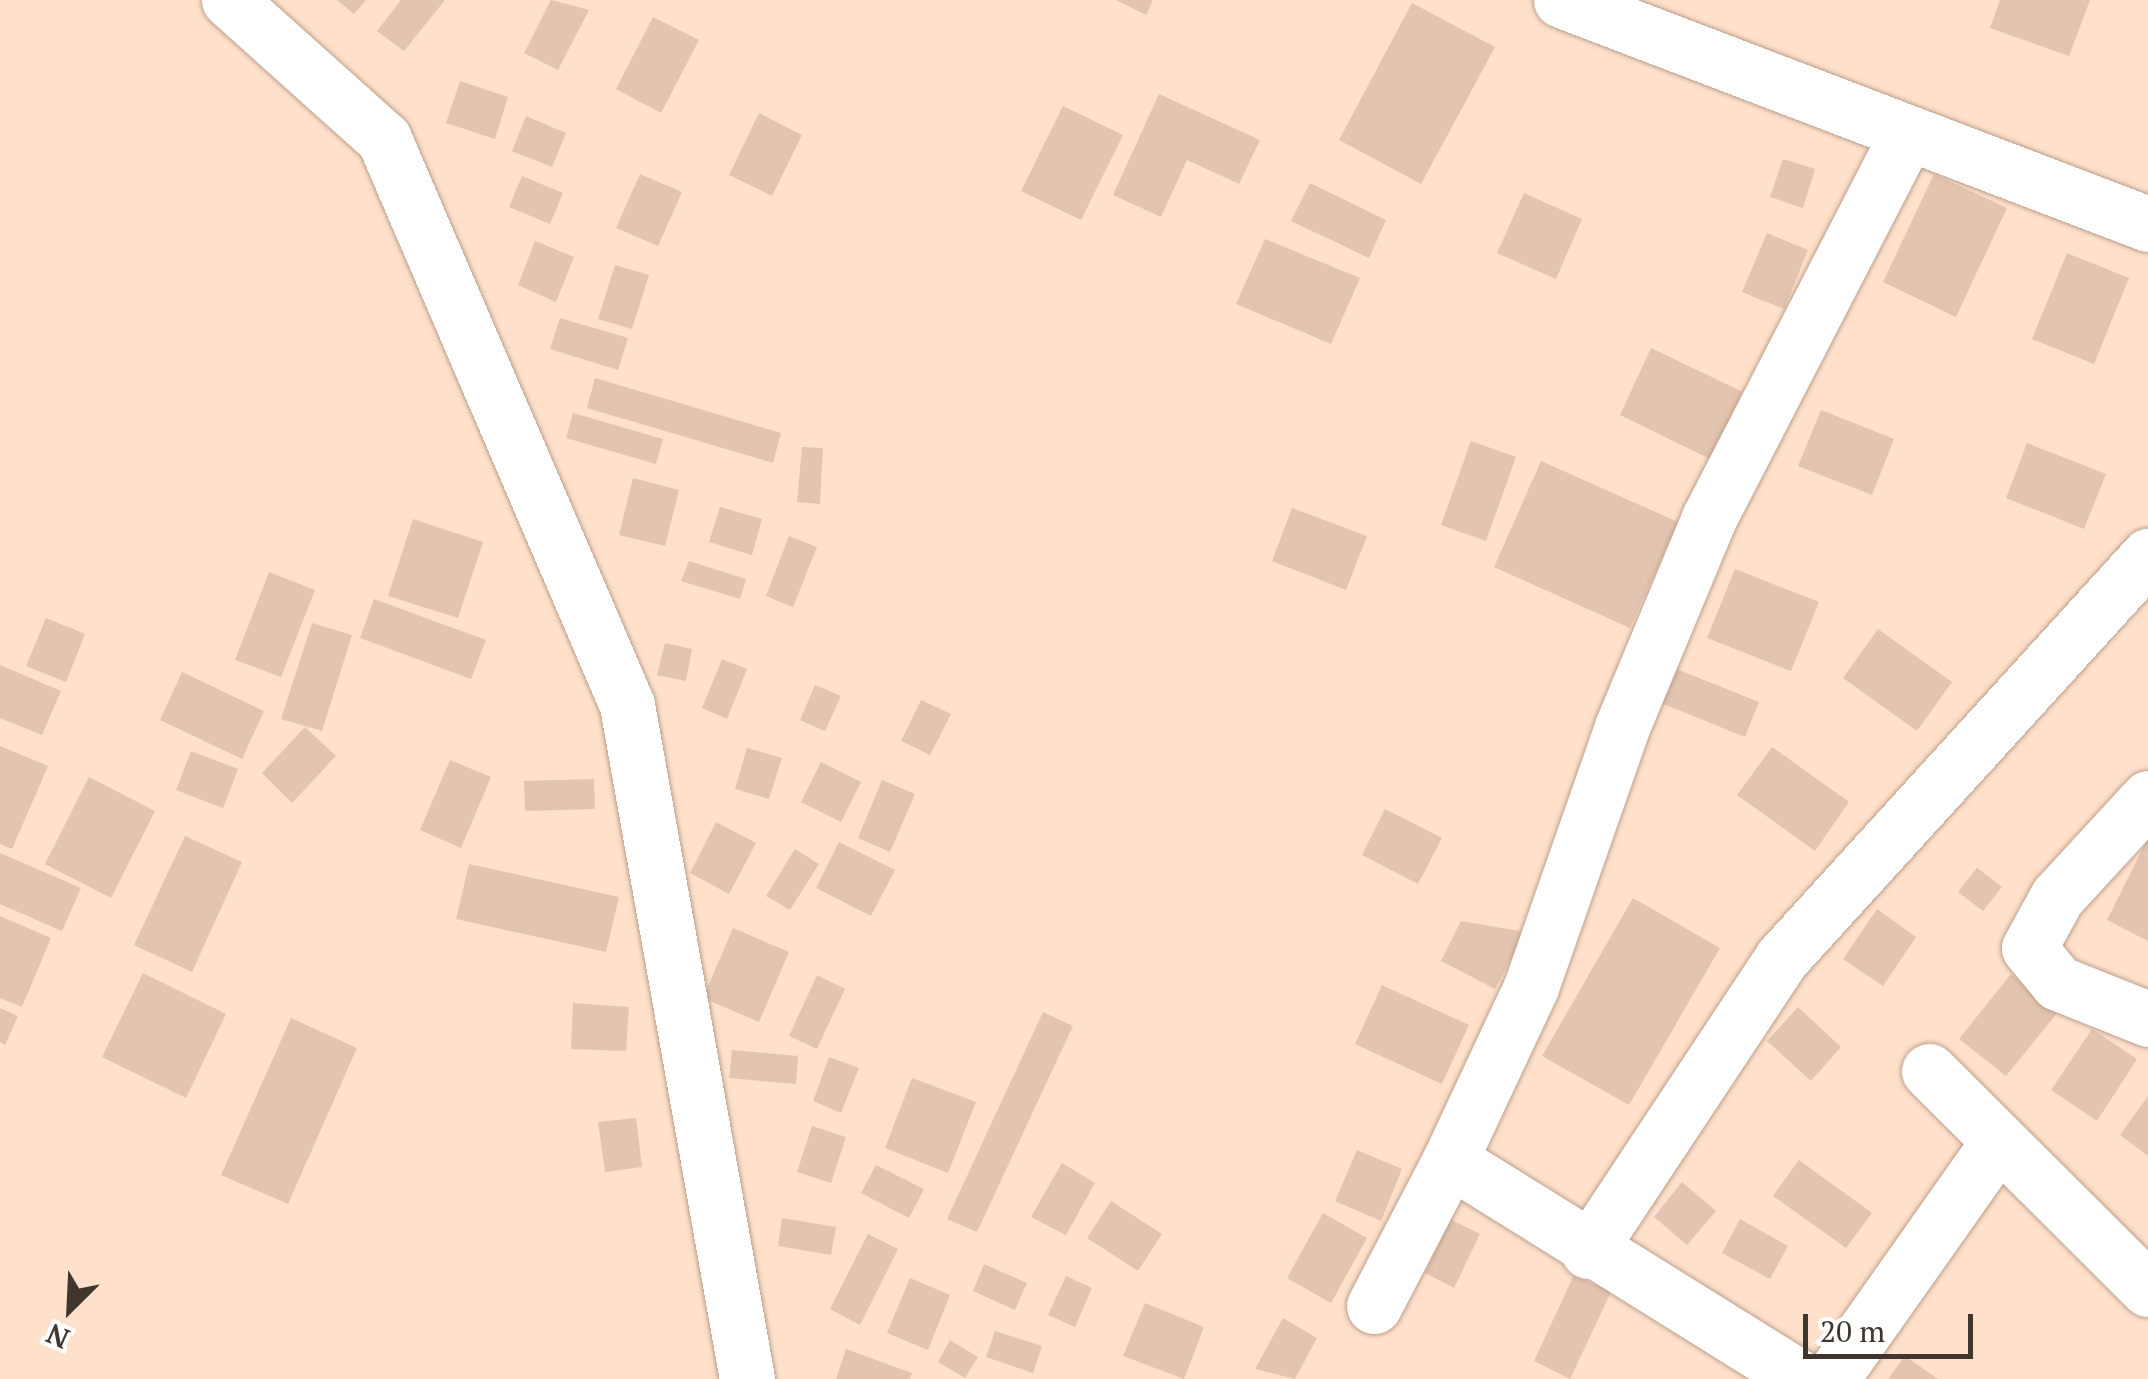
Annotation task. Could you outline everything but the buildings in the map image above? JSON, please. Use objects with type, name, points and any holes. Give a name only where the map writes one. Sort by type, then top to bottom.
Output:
[{"type":"street","points":[[229,0],[384,139],[627,705],[747,1379]]},
{"type":"street","points":[[1561,0],[1906,136],[2148,224]]},
{"type":"street","points":[[1374,1306],[1450,1160],[1532,987],[1622,727],[1709,518],[1906,136]]},
{"type":"street","points":[[1588,1251],[1782,958],[2148,556]]},
{"type":"street","points":[[2148,798],[2057,897],[2030,948],[2058,983],[2148,1019]]},
{"type":"street","points":[[1929,1071],[2148,1289]]},
{"type":"street","points":[[1831,1379],[1999,1141]]},
{"type":"street","points":[[1450,1160],[1588,1251],[1802,1379]]}]
